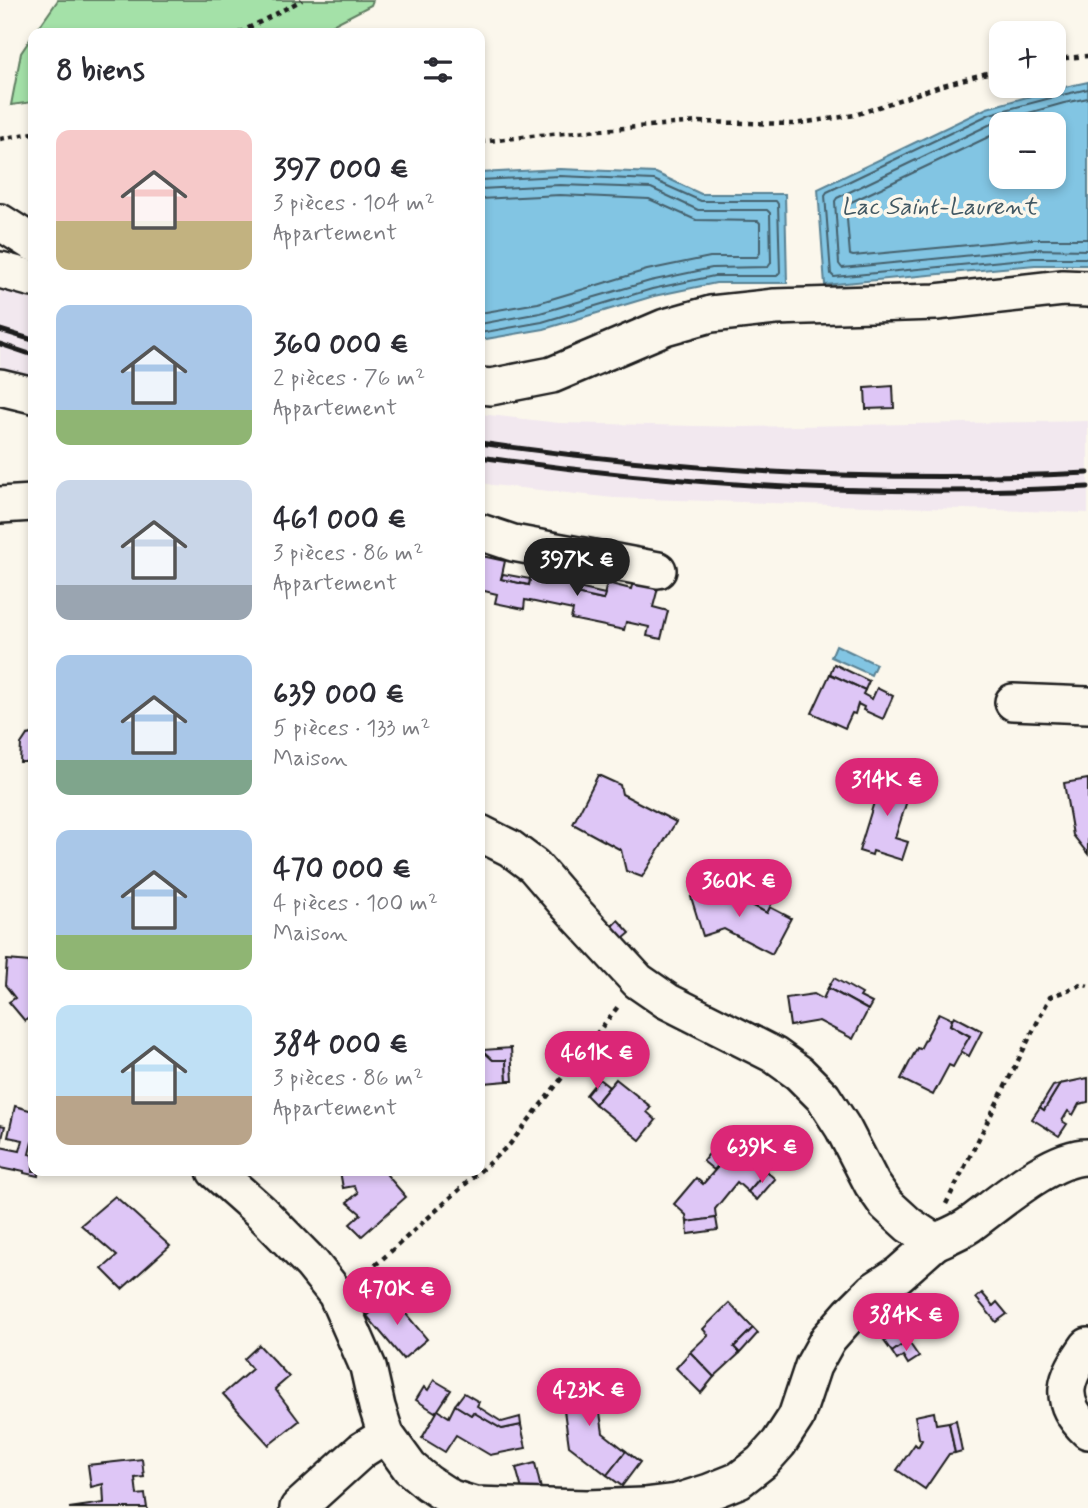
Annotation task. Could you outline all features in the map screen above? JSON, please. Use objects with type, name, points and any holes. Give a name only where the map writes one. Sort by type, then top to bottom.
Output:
[{"type":"street","points":[[0,222],[28,240]]},
{"type":"street","points":[[0,270],[28,278]]},
{"type":"street","points":[[485,386],[552,375],[666,327],[711,314],[775,307],[936,302],[1063,288],[1088,289]]},
{"type":"street","points":[[0,387],[28,394]]},
{"type":"street","points":[[0,505],[28,503]]},
{"type":"street","points":[[485,534],[513,543],[658,570]]},
{"type":"street","points":[[1013,702],[1088,705]]},
{"type":"street","points":[[485,836],[510,848],[534,866],[638,981],[667,1001],[774,1055],[799,1073],[823,1097],[887,1204],[909,1225],[935,1242]]},
{"type":"street","points":[[221,1176],[260,1211],[312,1264],[336,1294],[368,1367],[386,1435],[410,1468],[451,1498],[474,1505],[587,1508],[677,1502],[739,1480],[762,1462],[779,1443],[796,1417],[813,1366],[828,1339],[849,1314],[935,1242],[967,1227],[1011,1192],[1063,1162],[1088,1157]]},
{"type":"street","points":[[1088,1346],[1072,1367],[1067,1381],[1067,1395],[1078,1422],[1088,1431]]},
{"type":"street","points":[[298,1508],[362,1450],[386,1435]]},
{"type":"path","points":[[249,28],[302,0]]},
{"type":"path","points":[[1066,58],[1088,57]]},
{"type":"path","points":[[485,141],[698,122],[794,124],[855,115],[989,72]]},
{"type":"path","points":[[0,139],[28,134]]},
{"type":"path","points":[[485,1167],[510,1144],[638,981]]},
{"type":"path","points":[[935,1242],[941,1213],[1050,998],[1083,984],[1088,986]]},
{"type":"path","points":[[336,1294],[379,1262],[474,1176]]},
{"type":"shaded area","points":[[0,289],[28,298],[28,388],[0,382]]},
{"type":"shaded area","points":[[485,415],[559,423],[743,427],[1088,421],[1088,513],[614,498],[485,483]]},
{"type":"green space","points":[[58,0],[373,0],[371,5],[327,28],[38,28]]},
{"type":"green space","points":[[28,42],[28,103],[11,105],[21,53]]},
{"type":"water","name":"Lac Saint-Laurent","points":[[1088,82],[1088,265],[1035,265],[825,285],[818,189],[987,108],[1024,98],[1066,98],[1066,87]]},
{"type":"water","name":"Lac Saint-Laurent","points":[[560,169],[656,173],[701,194],[785,194],[787,283],[716,283],[654,296],[544,329],[485,339],[485,173]]},
{"type":"water","points":[[836,645],[876,664],[871,675],[831,657]]},
{"type":"building","points":[[893,386],[894,408],[866,409],[865,388]]},
{"type":"building","points":[[485,557],[505,561],[501,579],[529,585],[532,567],[580,577],[576,594],[603,600],[607,583],[631,589],[633,582],[658,588],[653,607],[668,611],[661,639],[647,636],[649,627],[626,622],[624,630],[571,619],[573,610],[525,600],[524,609],[495,603],[497,594],[485,591]]},
{"type":"building","points":[[503,574],[530,579],[529,585],[501,579]]},
{"type":"building","points":[[578,588],[605,594],[603,600],[576,594]]},
{"type":"building","points":[[834,664],[869,681],[865,690],[830,674]]},
{"type":"building","points":[[830,674],[865,690],[863,694],[872,699],[877,688],[893,696],[883,719],[863,710],[864,707],[858,704],[855,714],[852,713],[845,728],[812,713]]},
{"type":"building","points":[[27,735],[28,762],[20,762],[21,744]]},
{"type":"building","points":[[883,773],[913,782],[895,838],[908,842],[902,860],[873,851],[872,855],[859,851]]},
{"type":"building","points":[[598,775],[620,785],[622,794],[676,822],[642,877],[626,871],[621,850],[573,824]]},
{"type":"building","points":[[1088,779],[1088,854],[1073,835],[1064,783]]},
{"type":"building","points":[[719,888],[767,913],[770,907],[791,918],[772,954],[724,929],[703,936],[691,897]]},
{"type":"building","points":[[743,889],[772,903],[767,913],[739,898]]},
{"type":"building","points":[[618,920],[630,933],[623,939],[611,927]]},
{"type":"building","points":[[7,960],[28,962],[28,1018],[25,1021],[9,1002],[15,998],[5,985]]},
{"type":"building","points":[[834,978],[872,1003],[868,1010],[828,988]]},
{"type":"building","points":[[828,988],[868,1010],[853,1039],[819,1021],[790,1026],[786,998],[814,994],[823,999]]},
{"type":"building","points":[[939,1013],[952,1019],[950,1025],[970,1036],[953,1067],[949,1065],[933,1095],[901,1079]]},
{"type":"building","points":[[954,1016],[982,1031],[969,1056],[961,1051],[970,1036],[950,1025]]},
{"type":"building","points":[[511,1048],[513,1081],[507,1081],[506,1060],[493,1060],[485,1050]]},
{"type":"building","points":[[485,1053],[493,1060],[506,1060],[507,1081],[485,1083]]},
{"type":"building","points":[[1088,1078],[1088,1102],[1079,1104],[1073,1115],[1068,1111],[1062,1121],[1067,1124],[1059,1136],[1032,1119],[1040,1107],[1044,1110],[1060,1084]]},
{"type":"building","points":[[599,1079],[609,1087],[595,1104],[586,1095]]},
{"type":"building","points":[[616,1079],[651,1107],[647,1112],[656,1120],[640,1140],[595,1104]]},
{"type":"building","points":[[1060,1084],[1044,1110],[1040,1107],[1053,1086]]},
{"type":"building","points":[[15,1106],[28,1110],[28,1174],[0,1168],[0,1147],[20,1151],[23,1140],[8,1137]]},
{"type":"building","points":[[0,1125],[5,1126],[0,1147]]},
{"type":"building","points":[[724,1136],[736,1146],[714,1170],[703,1161]]},
{"type":"building","points":[[736,1146],[766,1171],[748,1192],[737,1182],[715,1209],[716,1218],[687,1222],[686,1215],[674,1204],[696,1178],[703,1184]]},
{"type":"building","points":[[766,1171],[775,1179],[757,1200],[748,1192]]},
{"type":"building","points":[[341,1176],[388,1176],[406,1197],[362,1236],[350,1224],[361,1214],[347,1202],[358,1193],[354,1186],[343,1188]]},
{"type":"building","points":[[115,1196],[170,1246],[122,1289],[102,1269],[117,1256],[81,1225]]},
{"type":"building","points":[[716,1218],[718,1230],[688,1234],[687,1222]]},
{"type":"building","points":[[384,1287],[391,1296],[367,1316],[360,1306]]},
{"type":"building","points":[[982,1293],[993,1306],[997,1302],[1007,1314],[996,1322],[976,1298]]},
{"type":"building","points":[[391,1296],[427,1339],[403,1359],[367,1316]]},
{"type":"building","points":[[729,1303],[753,1328],[734,1347],[740,1353],[714,1377],[690,1352],[708,1335],[703,1329]]},
{"type":"building","points":[[753,1328],[758,1333],[740,1353],[734,1347]]},
{"type":"building","points":[[900,1330],[908,1341],[892,1352],[884,1341]]},
{"type":"building","points":[[908,1341],[919,1357],[908,1364],[903,1356],[897,1360],[892,1352]]},
{"type":"building","points":[[259,1345],[289,1377],[275,1389],[299,1421],[269,1445],[223,1394],[252,1369],[244,1359]]},
{"type":"building","points":[[690,1352],[714,1377],[701,1393],[676,1368]]},
{"type":"building","points":[[601,1376],[606,1410],[600,1411],[597,1392],[589,1393],[586,1379]]},
{"type":"building","points":[[586,1379],[589,1393],[597,1392],[603,1433],[626,1451],[607,1475],[569,1446],[562,1396],[571,1395],[569,1381]]},
{"type":"building","points":[[434,1380],[451,1390],[438,1410],[449,1417],[455,1405],[502,1429],[521,1425],[526,1448],[490,1455],[456,1435],[445,1452],[422,1438],[437,1412],[416,1400],[424,1387],[428,1390]]},
{"type":"building","points":[[464,1393],[479,1402],[477,1406],[502,1422],[520,1417],[521,1425],[502,1429],[473,1412],[471,1415],[455,1405]]},
{"type":"building","points":[[934,1412],[936,1424],[949,1422],[955,1453],[949,1454],[925,1489],[897,1470],[915,1444],[918,1447],[922,1440],[919,1438],[915,1416]]},
{"type":"building","points":[[956,1420],[962,1451],[955,1453],[949,1422]]},
{"type":"building","points":[[626,1451],[640,1462],[622,1486],[607,1475]]},
{"type":"building","points":[[142,1459],[144,1477],[135,1478],[137,1495],[145,1494],[147,1508],[69,1508],[104,1503],[103,1484],[91,1487],[88,1465]]},
{"type":"building","points":[[535,1463],[541,1489],[523,1493],[516,1468]]},
{"type":"railway","points":[[0,330],[28,338]]},
{"type":"railway","points":[[0,344],[28,353]]},
{"type":"railway","points":[[485,444],[632,461],[783,473],[935,477],[1088,473]]},
{"type":"railway","points":[[485,458],[631,475],[783,487],[935,491],[1088,487]]}]
